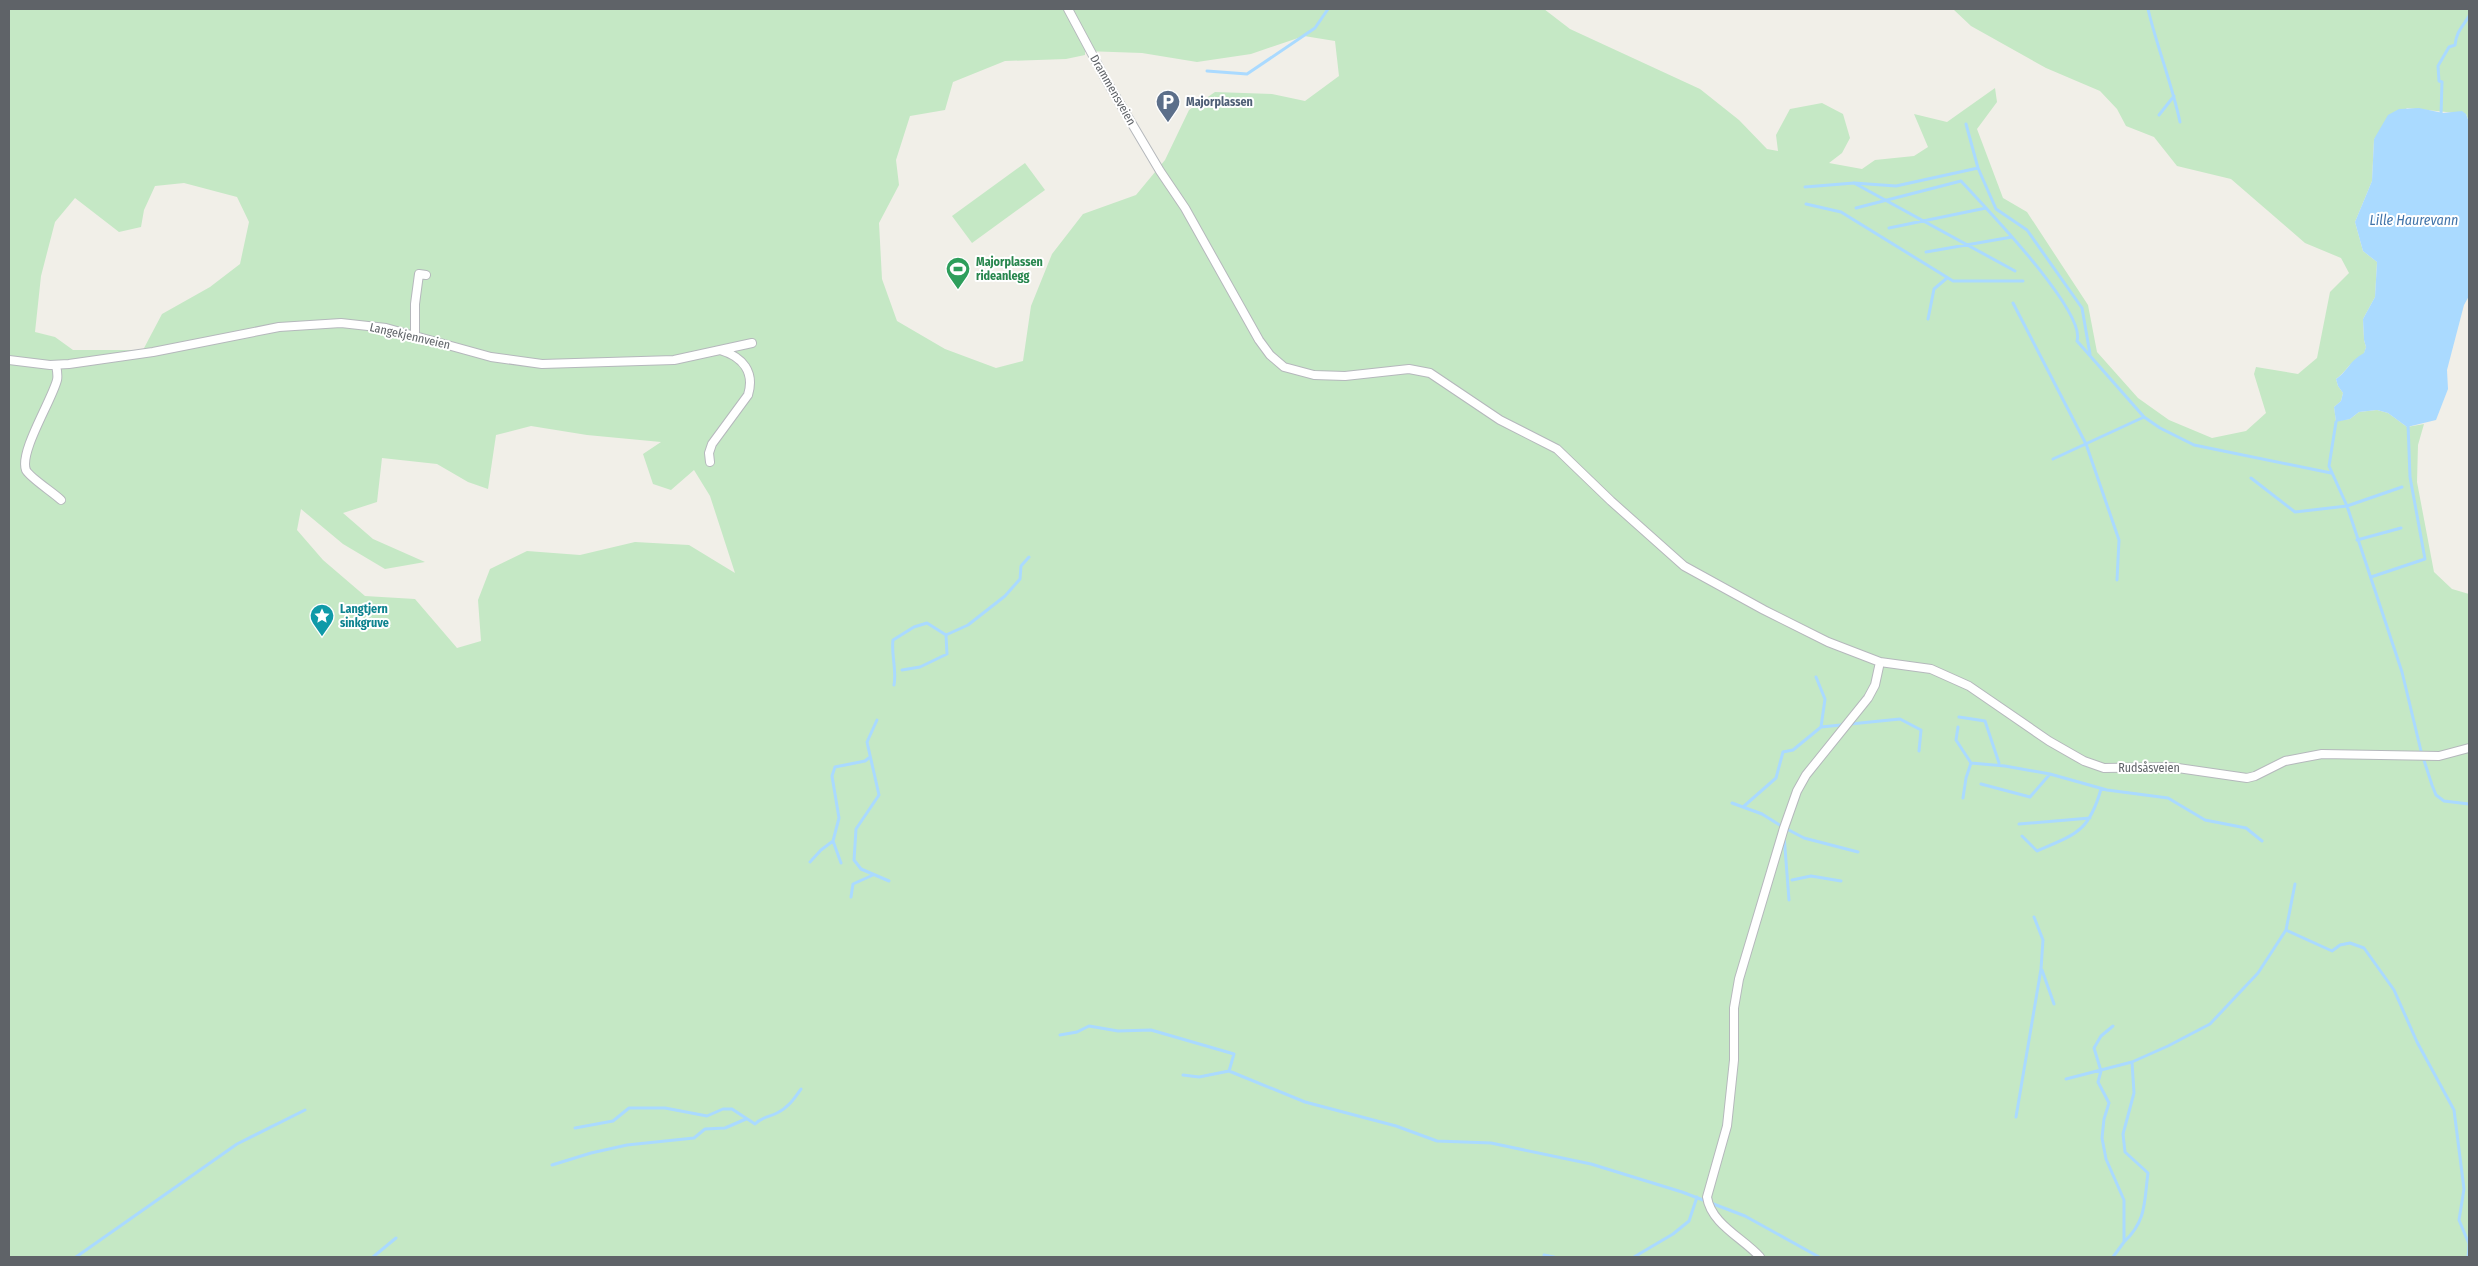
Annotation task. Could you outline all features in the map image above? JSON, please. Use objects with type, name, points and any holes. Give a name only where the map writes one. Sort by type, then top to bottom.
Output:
[{"type":"street","name":"Drammensveien","points":[[1068,9],[1106,80],[1185,208],[1264,348],[1284,367],[1314,375],[1334,376],[1409,369],[1430,373],[1500,420],[1557,449],[1610,501],[1684,566],[1805,632],[1880,662]]},
{"type":"street","points":[[416,335],[416,304],[420,274],[426,275]]},
{"type":"street","name":"Langekjennveien","points":[[9,360],[56,365],[153,352],[279,328],[341,323],[386,328],[491,356],[542,364],[674,360],[738,344],[752,343]]},
{"type":"street","points":[[710,462],[709,453],[712,444],[748,395],[750,387],[748,370],[743,362],[735,355],[720,350]]},
{"type":"street","points":[[56,365],[58,379],[40,417],[27,455],[25,469],[30,476],[46,486],[61,500]]},
{"type":"street","name":"Rudsåsveien","points":[[1880,662],[1930,669],[1962,683],[2006,710],[2049,741],[2079,758],[2104,768],[2172,767],[2247,778],[2285,761],[2322,754],[2439,756],[2469,748]]},
{"type":"street","points":[[1760,1257],[1718,1219],[1710,1208],[1707,1197],[1726,1126],[1734,1060],[1734,1014],[1739,979],[1781,837],[1797,791],[1814,765],[1868,698],[1875,685],[1880,662]]},
{"type":"green space","points":[[9,9],[1544,9],[1570,29],[1700,89],[1739,120],[1767,149],[1778,151],[1776,135],[1790,109],[1822,103],[1843,114],[1850,138],[1842,153],[1829,163],[1862,169],[1875,160],[1914,156],[1928,147],[1914,114],[1947,122],[1995,88],[1997,102],[1977,129],[2003,198],[2027,212],[2088,305],[2097,352],[2138,398],[2169,420],[2212,438],[2246,431],[2266,413],[2254,374],[2256,367],[2298,374],[2317,358],[2330,292],[2349,273],[2341,258],[2305,243],[2231,179],[2177,166],[2154,137],[2126,126],[2117,109],[2100,91],[2046,68],[1971,26],[1953,9],[2469,9],[2469,122],[2466,114],[2407,108],[2374,139],[2372,181],[2355,222],[2363,251],[2377,262],[2375,297],[2363,319],[2366,347],[2364,354],[2355,360],[2336,379],[2343,393],[2341,401],[2334,407],[2336,421],[2350,419],[2359,412],[2377,410],[2388,413],[2407,427],[2424,424],[2418,445],[2417,482],[2434,572],[2452,589],[2469,594],[2469,1257],[9,1257]],"holes":[[[1304,36],[1335,41],[1339,76],[1305,101],[1272,94],[1215,92],[1189,110],[1165,160],[1136,195],[1083,214],[1052,254],[1031,306],[1023,361],[996,368],[945,349],[897,321],[882,279],[879,223],[899,185],[896,160],[910,116],[945,110],[953,82],[1005,61],[1066,59],[1085,55],[1085,51],[1142,53],[1197,62],[1251,54]],[[184,183],[237,197],[249,222],[240,264],[210,287],[162,314],[143,350],[73,350],[55,337],[35,332],[41,276],[55,222],[75,198],[119,232],[141,227],[144,210],[155,186]],[[531,426],[587,435],[661,442],[643,454],[653,484],[671,490],[694,470],[710,496],[735,573],[689,545],[635,542],[580,555],[527,551],[490,569],[478,600],[481,641],[457,648],[415,599],[365,596],[323,560],[297,530],[301,509],[343,544],[385,569],[425,562],[373,539],[343,513],[377,502],[382,458],[437,464],[468,482],[488,489],[496,435]]]},
{"type":"green space","points":[[1025,163],[1045,190],[972,243],[952,216]]},
{"type":"water","name":"Lille Haurevann","points":[[2419,108],[2443,113],[2462,111],[2466,114],[2469,122],[2469,296],[2464,305],[2447,370],[2448,389],[2436,420],[2407,427],[2388,413],[2377,410],[2359,412],[2350,419],[2336,422],[2334,407],[2341,401],[2343,393],[2336,379],[2355,359],[2364,353],[2366,347],[2363,319],[2375,297],[2377,262],[2363,251],[2355,222],[2372,181],[2374,139],[2388,115],[2399,109]]},
{"type":"waterway","points":[[1207,71],[1247,74],[1315,28],[1328,9]]},
{"type":"waterway","points":[[2148,9],[2180,122]]},
{"type":"waterway","points":[[2441,115],[2442,82],[2439,81],[2438,66],[2449,47],[2455,45],[2458,32],[2469,16]]},
{"type":"waterway","points":[[2159,115],[2174,96]]},
{"type":"waterway","points":[[1966,124],[1978,168],[1996,209],[2027,230],[2082,308],[2090,354]]},
{"type":"waterway","points":[[1805,187],[1854,183],[1896,186],[1978,168]]},
{"type":"waterway","points":[[1856,208],[1961,181],[2031,259],[2066,307],[2076,327],[2077,341],[2144,417],[2160,428],[2194,445],[2331,473]]},
{"type":"waterway","points":[[1854,183],[2015,271]]},
{"type":"waterway","points":[[1806,204],[1841,212],[1953,281],[2023,281]]},
{"type":"waterway","points":[[1889,228],[1986,208]]},
{"type":"waterway","points":[[1926,252],[2012,237]]},
{"type":"waterway","points":[[1928,319],[1934,289],[1947,278]]},
{"type":"waterway","points":[[2013,303],[2086,444],[2119,540],[2117,580]]},
{"type":"waterway","points":[[2053,459],[2144,417]]},
{"type":"waterway","points":[[2336,422],[2329,466],[2347,506],[2402,672],[2421,751],[2432,785],[2436,795],[2444,801],[2469,804]]},
{"type":"waterway","points":[[2371,577],[2425,559],[2410,477],[2408,424]]},
{"type":"waterway","points":[[2251,478],[2295,512],[2347,506],[2402,487]]},
{"type":"waterway","points":[[2357,540],[2401,528]]},
{"type":"waterway","points":[[902,670],[920,667],[947,654],[946,635],[968,625],[1005,596],[1020,579],[1021,566],[1029,557]]},
{"type":"waterway","points":[[894,685],[893,640],[914,627],[927,623],[946,635]]},
{"type":"waterway","points":[[1816,677],[1825,699],[1821,727]]},
{"type":"waterway","points":[[1959,717],[1985,721],[1999,763]]},
{"type":"waterway","points":[[1743,807],[1776,778],[1783,752],[1793,750],[1821,727],[1900,719],[1921,730],[1919,751]]},
{"type":"waterway","points":[[877,720],[867,742],[879,795],[856,829],[854,860],[861,869],[889,881]]},
{"type":"waterway","points":[[1958,727],[1956,740],[1971,763]]},
{"type":"waterway","points":[[841,863],[833,841],[839,818],[832,776],[835,767],[865,761],[870,757]]},
{"type":"waterway","points":[[1971,763],[2005,766],[2050,774],[2107,790],[2168,798],[2205,820],[2246,828],[2262,841]]},
{"type":"waterway","points":[[1963,798],[1966,778],[1971,763]]},
{"type":"waterway","points":[[1981,784],[2030,797],[2050,774]]},
{"type":"waterway","points":[[2022,836],[2037,851],[2071,835],[2086,823],[2101,789]]},
{"type":"waterway","points":[[1732,803],[1762,814],[1783,827]]},
{"type":"waterway","points":[[2019,824],[2090,818]]},
{"type":"waterway","points":[[1785,828],[1804,838],[1858,852]]},
{"type":"waterway","points":[[1784,835],[1789,900]]},
{"type":"waterway","points":[[810,862],[833,841]]},
{"type":"waterway","points":[[851,897],[853,884],[873,875]]},
{"type":"waterway","points":[[1792,880],[1811,876],[1841,881]]},
{"type":"waterway","points":[[2295,884],[2286,930],[2332,951],[2340,945],[2350,943],[2364,948],[2394,990],[2417,1042],[2454,1110],[2464,1189],[2459,1220],[2469,1244],[2468,1257]]},
{"type":"waterway","points":[[2016,1117],[2041,969],[2043,940],[2034,917]]},
{"type":"waterway","points":[[2066,1079],[2132,1062],[2210,1024],[2258,973],[2286,930]]},
{"type":"waterway","points":[[2042,970],[2054,1004]]},
{"type":"waterway","points":[[1060,1035],[1077,1032],[1089,1026],[1118,1031],[1151,1030],[1234,1054],[1229,1071],[1305,1102],[1396,1126],[1437,1141],[1491,1143],[1591,1164],[1682,1192],[1745,1216],[1819,1257]]},
{"type":"waterway","points":[[2113,1026],[2101,1036],[2094,1048],[2101,1071],[2098,1082],[2109,1103],[2104,1119],[2102,1138],[2106,1159],[2124,1200],[2124,1242],[2113,1257]]},
{"type":"waterway","points":[[2124,1242],[2141,1218],[2148,1173],[2125,1152],[2123,1134],[2134,1093],[2132,1062]]},
{"type":"waterway","points":[[1183,1075],[1199,1077],[1229,1071]]},
{"type":"waterway","points":[[575,1128],[613,1121],[629,1108],[665,1108],[707,1116],[723,1109],[732,1109],[755,1124],[784,1109],[801,1089]]},
{"type":"waterway","points":[[76,1257],[237,1144],[305,1110]]},
{"type":"waterway","points":[[552,1165],[591,1153],[627,1145],[694,1138],[705,1129],[725,1128],[746,1119]]},
{"type":"waterway","points":[[1634,1257],[1673,1234],[1689,1221],[1697,1197]]},
{"type":"waterway","points":[[373,1257],[396,1238]]},
{"type":"waterway","points":[[1544,1255],[1554,1257]]},
{"type":"place","name":"Majorplassen","points":[[1168,123]]},
{"type":"place","name":"Majorplassen rideanlegg","points":[[958,290]]},
{"type":"place","name":"Langtjern sinkgruve","points":[[322,637]]}]
